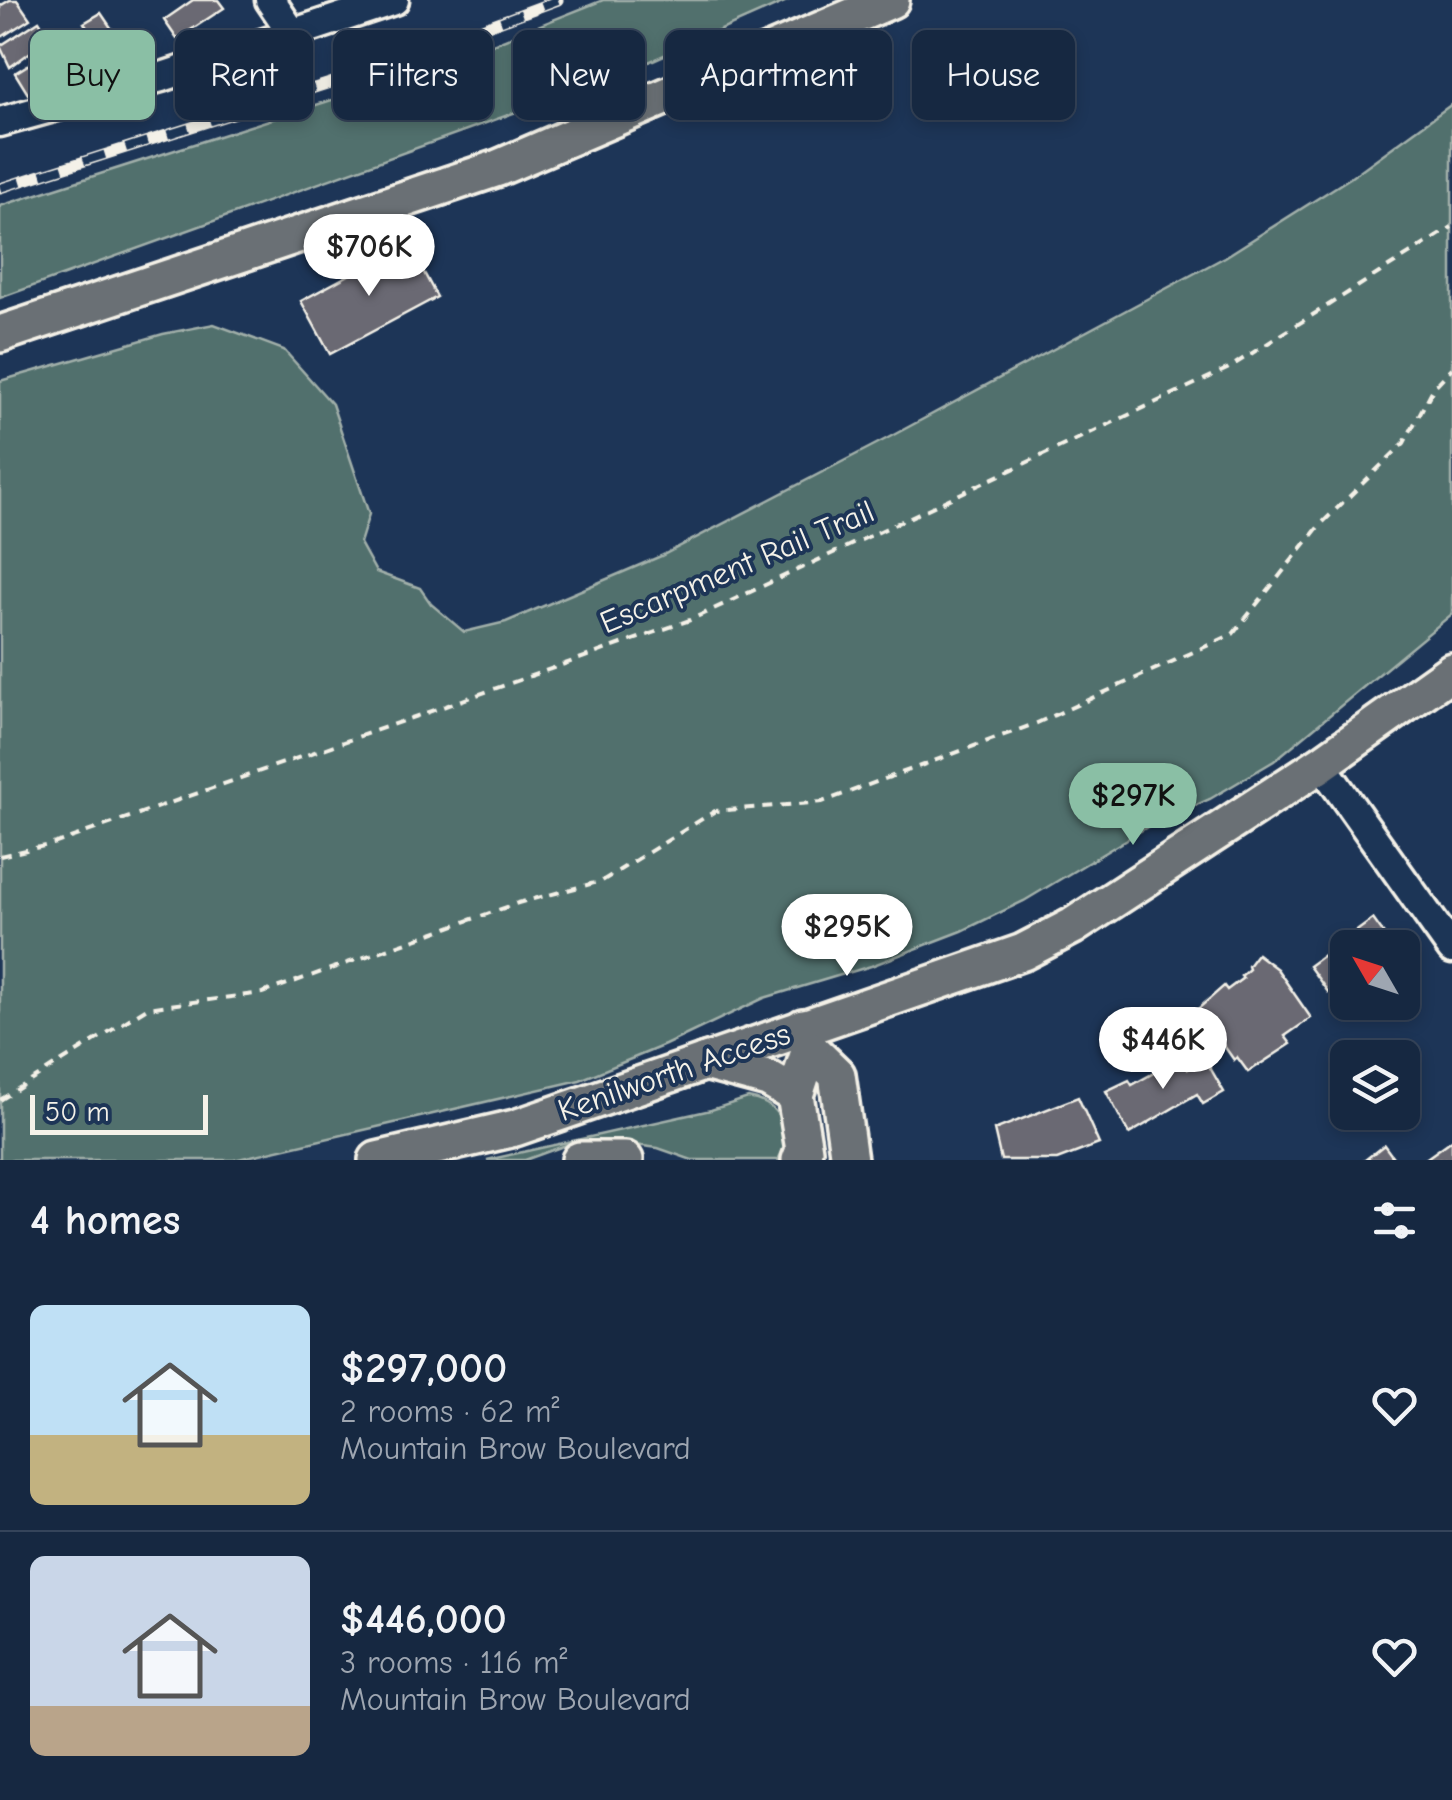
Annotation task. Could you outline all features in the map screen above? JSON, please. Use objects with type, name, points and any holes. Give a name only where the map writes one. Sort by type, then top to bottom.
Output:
[{"type":"main road","points":[[0,334],[498,168],[891,0]]},
{"type":"main road","name":"Kenilworth Access","points":[[376,1160],[515,1128],[705,1062],[807,1038],[911,993],[1022,952],[1074,926],[1321,764],[1452,671]]},
{"type":"main road","points":[[800,1160],[804,1150],[795,1094],[807,1038]]},
{"type":"main road","points":[[807,1038],[837,1075],[850,1160]]},
{"type":"main road","points":[[705,1062],[768,1079],[795,1094]]},
{"type":"main road","points":[[580,1160],[625,1160]]},
{"type":"street","points":[[270,0],[290,30]]},
{"type":"street","points":[[305,30],[394,0]]},
{"type":"street","points":[[0,122],[175,72]]},
{"type":"street","points":[[1321,764],[1452,949]]},
{"type":"path","name":"Escarpment Rail Trail","points":[[0,856],[54,844],[690,620],[1227,368],[1452,227]]},
{"type":"path","points":[[0,1100],[148,1008],[262,993],[518,904],[602,881],[715,810],[822,802],[1037,723],[1233,634],[1320,525],[1404,443],[1434,387],[1452,368]]},
{"type":"green space","points":[[603,0],[789,0],[721,30],[665,30],[665,55],[645,64],[645,30],[528,30]]},
{"type":"green space","points":[[513,36],[513,113],[0,298],[0,206],[269,120],[313,120],[313,106],[333,100],[333,120],[493,120],[493,44]]},
{"type":"green space","points":[[1452,104],[1452,614],[1274,761],[1210,799],[1149,826],[1024,901],[962,931],[871,966],[764,998],[580,1080],[234,1160],[0,1160],[0,381],[163,334],[214,324],[284,350],[332,404],[369,514],[360,543],[376,572],[420,588],[431,604],[464,632],[506,622],[661,556],[886,439],[1225,257],[1350,178]]},
{"type":"green space","points":[[748,1098],[768,1106],[781,1120],[785,1139],[778,1160],[692,1160],[658,1148],[597,1140],[569,1144],[525,1160],[487,1160],[711,1110]]},
{"type":"building","points":[[17,0],[30,19],[0,38],[0,6]]},
{"type":"building","points":[[193,0],[218,0],[224,8],[191,30],[175,30],[175,36],[164,20]]},
{"type":"building","points":[[101,13],[113,30],[89,30],[84,23]]},
{"type":"building","points":[[39,21],[45,30],[30,30],[30,52],[10,67],[0,46]]},
{"type":"building","points":[[30,64],[30,93],[28,94],[15,73]]},
{"type":"building","points":[[408,243],[437,297],[330,354],[301,301]]},
{"type":"building","points":[[1373,919],[1381,930],[1358,930]]},
{"type":"building","points":[[1330,951],[1330,991],[1328,992],[1309,966]]},
{"type":"building","points":[[1257,954],[1277,969],[1311,1018],[1285,1036],[1291,1044],[1248,1072],[1237,1057],[1234,1060],[1198,1009],[1224,986],[1227,990],[1243,978]]},
{"type":"building","points":[[1184,1056],[1188,1069],[1205,1059],[1224,1092],[1203,1104],[1197,1094],[1129,1134],[1106,1091],[1129,1080],[1132,1085]]},
{"type":"building","points":[[1078,1097],[1099,1144],[1057,1160],[1001,1160],[994,1130]]},
{"type":"building","points":[[1452,1140],[1452,1160],[1424,1160]]},
{"type":"building","points":[[1384,1145],[1395,1160],[1365,1160]]},
{"type":"railway","points":[[0,188],[355,75],[558,0]]}]
